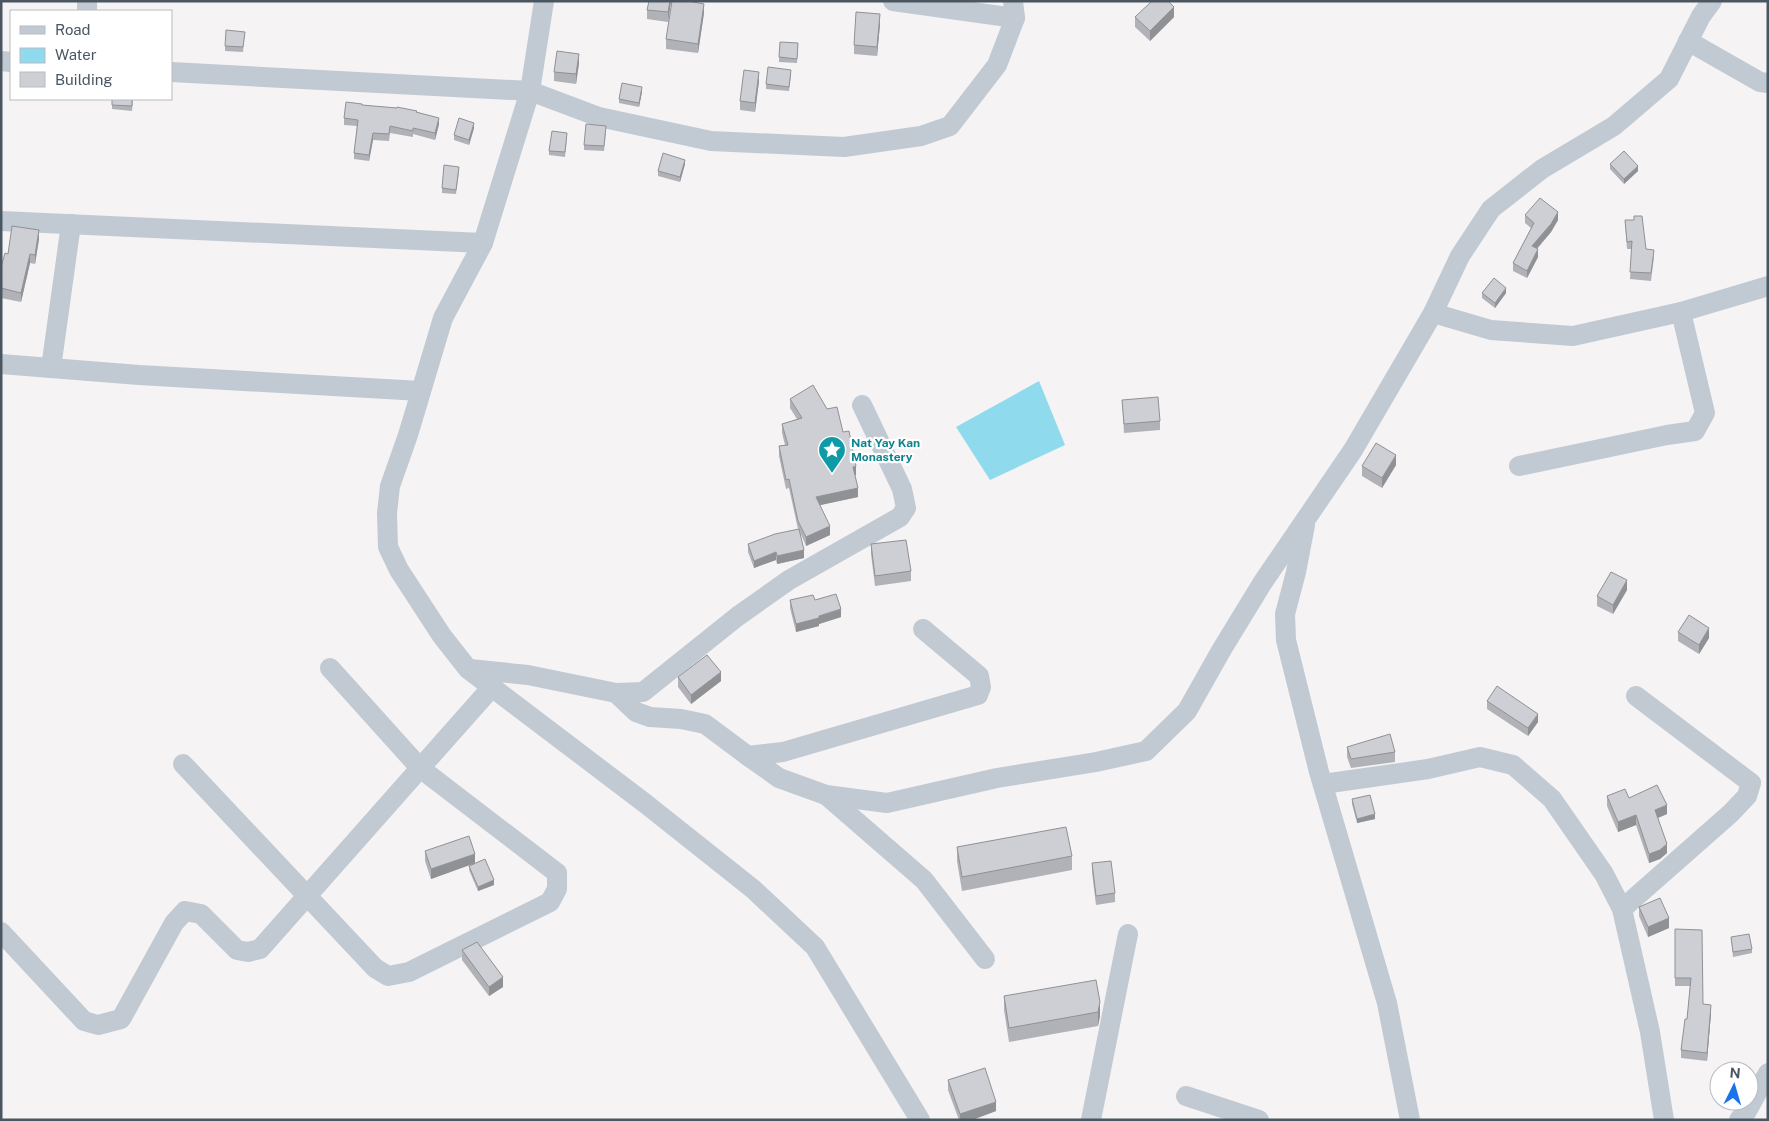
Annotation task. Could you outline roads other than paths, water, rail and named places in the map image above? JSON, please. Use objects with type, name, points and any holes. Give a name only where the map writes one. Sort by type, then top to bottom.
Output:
[{"type":"street","points":[[544,1],[530,91],[483,243],[443,318],[408,435],[390,486],[387,514],[388,547],[399,570],[436,628],[468,669],[646,804],[753,889],[815,947],[920,1120]]},
{"type":"street","points":[[172,72],[530,91],[599,117],[711,141],[844,147],[921,136],[950,126],[997,65],[1014,10],[893,1]]},
{"type":"street","points":[[616,693],[636,712],[650,717],[705,724],[779,778],[826,795],[887,803],[997,778],[1096,762],[1146,751],[1186,711],[1263,582],[1353,450],[1433,313],[1460,256],[1491,208],[1542,169],[1614,126],[1669,79],[1701,16],[1712,1]]},
{"type":"street","points":[[1688,41],[1760,82],[1768,83]]},
{"type":"street","points":[[1,221],[483,243]]},
{"type":"street","points":[[51,368],[71,224]]},
{"type":"street","points":[[1433,313],[1491,330],[1573,336],[1681,312],[1768,286]]},
{"type":"street","points":[[1519,466],[1667,435],[1695,431],[1705,413],[1681,312]]},
{"type":"street","points":[[1,364],[138,375],[421,391]]},
{"type":"street","points":[[468,669],[528,675],[616,693],[643,692],[738,616],[789,580],[900,517],[906,508],[902,489],[862,405]]},
{"type":"street","points":[[1306,518],[1296,572],[1285,614],[1286,640],[1323,784],[1387,1004],[1410,1120]]},
{"type":"street","points":[[748,756],[783,752],[978,695],[981,687],[979,676],[923,629]]},
{"type":"street","points":[[183,764],[306,897],[375,968],[388,976],[409,972],[550,902],[557,889],[557,873],[420,768],[330,668]]},
{"type":"street","points":[[1,932],[84,1021],[98,1025],[122,1019],[174,923],[185,911],[201,914],[237,950],[248,952],[260,948],[492,687]]},
{"type":"street","points":[[1622,909],[1731,813],[1747,796],[1751,783],[1636,696]]},
{"type":"street","points":[[1323,784],[1428,769],[1480,757],[1513,765],[1552,799],[1604,874],[1622,909],[1650,1032],[1664,1120]]},
{"type":"street","points":[[826,795],[924,880],[985,959]]},
{"type":"street","points":[[1091,1120],[1128,934]]},
{"type":"street","points":[[1739,1120],[1747,1111],[1768,1073]]},
{"type":"street","points":[[1186,1096],[1259,1120]]},
{"type":"water","points":[[1039,381],[1065,445],[990,480],[956,427]]},
{"type":"place","name":"Nat Yay Kan Monastery","points":[[832,474]]}]
